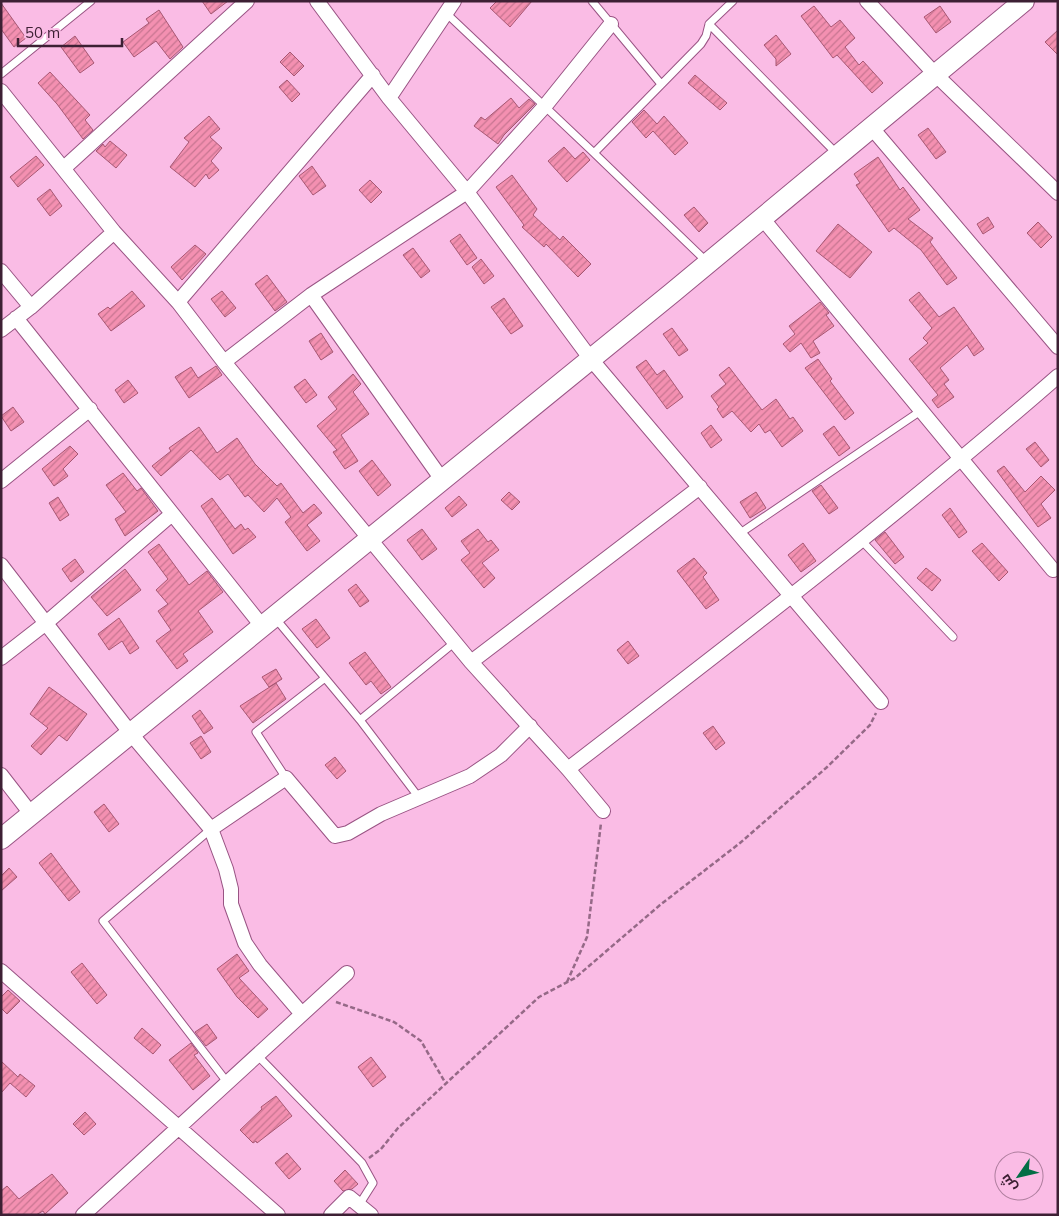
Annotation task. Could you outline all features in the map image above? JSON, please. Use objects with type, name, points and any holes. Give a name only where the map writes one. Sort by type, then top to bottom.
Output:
[{"type":"street","points":[[64,168],[247,1]]},
{"type":"street","points":[[317,1],[390,98],[467,192],[590,358],[881,702]]},
{"type":"street","points":[[390,98],[454,1]]},
{"type":"street","points":[[867,1],[934,74],[1058,193]]},
{"type":"street","points":[[1,840],[132,735],[369,538],[443,481],[1024,1]]},
{"type":"street","points":[[224,362],[311,295],[467,192],[545,106],[611,24]]},
{"type":"street","points":[[178,302],[373,75]]},
{"type":"street","points":[[1,91],[114,232],[178,302],[224,362],[471,662],[530,726],[603,811]]},
{"type":"street","points":[[871,127],[1058,347]]},
{"type":"street","points":[[762,218],[1053,570]]},
{"type":"street","points":[[1,330],[32,307],[114,232]]},
{"type":"street","points":[[1,271],[32,307]]},
{"type":"street","points":[[311,295],[443,481]]},
{"type":"street","points":[[16,318],[172,514],[268,621]]},
{"type":"street","points":[[568,769],[791,597],[962,459],[1058,376]]},
{"type":"street","points":[[1,481],[90,409]]},
{"type":"street","points":[[471,662],[700,486]]},
{"type":"street","points":[[1,658],[46,623],[172,514]]},
{"type":"street","points":[[1,566],[132,735],[211,829],[226,869],[231,888],[231,904],[245,943],[260,965],[302,1014]]},
{"type":"street","points":[[211,829],[286,778],[335,836],[348,833],[381,814],[420,799],[470,776],[501,755],[530,726]]},
{"type":"street","points":[[1,776],[32,814]]},
{"type":"street","points":[[2,972],[278,1215]]},
{"type":"street","points":[[83,1215],[347,973]]},
{"type":"street","points":[[331,1215],[349,1197],[371,1215]]},
{"type":"lane","points":[[1,74],[91,1]]},
{"type":"lane","points":[[592,1],[661,84]]},
{"type":"lane","points":[[594,153],[701,44],[706,36],[709,24],[733,1]]},
{"type":"lane","points":[[446,13],[708,263]]},
{"type":"lane","points":[[709,24],[838,155]]},
{"type":"lane","points":[[739,534],[922,410]]},
{"type":"lane","points":[[861,540],[953,637]]},
{"type":"lane","points":[[268,621],[325,678],[360,720],[420,799]]},
{"type":"lane","points":[[360,720],[455,642]]},
{"type":"lane","points":[[286,778],[256,732],[325,678]]},
{"type":"lane","points":[[211,829],[102,921],[227,1082]]},
{"type":"lane","points":[[257,1055],[362,1163],[373,1183],[359,1205]]},
{"type":"path","points":[[362,1163],[381,1149],[398,1128],[539,997],[575,978],[660,905],[740,843],[826,768],[870,725],[881,702]]},
{"type":"path","points":[[567,982],[580,957],[587,937],[596,853],[603,811]]},
{"type":"path","points":[[320,998],[394,1022],[421,1041],[446,1084]]},
{"type":"building","points":[[202,1],[228,1],[211,14]]},
{"type":"building","points":[[497,1],[532,1],[510,27],[490,8]]},
{"type":"building","points":[[1,3],[26,38],[14,47],[1,29]]},
{"type":"building","points":[[814,6],[831,27],[840,20],[855,38],[845,47],[859,65],[863,61],[883,83],[872,93],[837,55],[833,58],[801,16]]},
{"type":"building","points":[[940,6],[951,22],[936,33],[924,17]]},
{"type":"building","points":[[159,10],[183,47],[170,59],[156,41],[134,57],[123,42],[149,23],[146,19]]},
{"type":"building","points":[[1058,30],[1058,55],[1045,42]]},
{"type":"building","points":[[776,35],[791,54],[776,66],[776,59],[764,45]]},
{"type":"building","points":[[75,36],[94,63],[80,73],[61,47]]},
{"type":"building","points":[[290,52],[304,66],[294,76],[280,62]]},
{"type":"building","points":[[50,72],[90,115],[85,120],[93,130],[83,139],[57,104],[38,83]]},
{"type":"building","points":[[695,75],[727,103],[720,110],[688,83]]},
{"type":"building","points":[[287,80],[300,94],[292,102],[279,87]]},
{"type":"building","points":[[511,98],[519,108],[529,99],[535,104],[504,135],[498,144],[474,126],[481,117],[485,120]]},
{"type":"building","points":[[644,110],[657,124],[664,116],[688,143],[675,155],[653,131],[646,138],[632,122]]},
{"type":"building","points":[[209,116],[220,129],[210,137],[222,148],[211,161],[219,170],[209,179],[206,174],[195,187],[170,167],[189,142],[184,138]]},
{"type":"building","points":[[928,128],[946,152],[936,159],[918,135]]},
{"type":"building","points":[[110,141],[127,155],[116,168],[96,151],[103,144],[105,147]]},
{"type":"building","points":[[564,147],[575,159],[583,152],[590,160],[567,182],[548,161]]},
{"type":"building","points":[[36,156],[44,165],[18,187],[10,177]]},
{"type":"building","points":[[878,157],[900,190],[903,187],[920,210],[908,219],[933,238],[930,242],[957,278],[947,285],[921,250],[894,228],[889,232],[856,185],[860,183],[854,174]]},
{"type":"building","points":[[312,166],[326,186],[313,195],[299,176]]},
{"type":"building","points":[[512,175],[537,209],[533,215],[560,240],[563,236],[591,264],[578,277],[546,244],[544,247],[522,227],[524,225],[496,187]]},
{"type":"building","points":[[370,180],[382,192],[371,203],[359,190]]},
{"type":"building","points":[[50,189],[62,206],[50,216],[37,199]]},
{"type":"building","points":[[694,207],[708,223],[699,232],[684,215]]},
{"type":"building","points":[[988,217],[994,227],[983,234],[977,224]]},
{"type":"building","points":[[1038,222],[1052,237],[1041,248],[1027,233]]},
{"type":"building","points":[[838,224],[872,252],[850,278],[816,251]]},
{"type":"building","points":[[460,234],[477,258],[467,265],[450,241]]},
{"type":"building","points":[[195,245],[206,254],[182,280],[171,267]]},
{"type":"building","points":[[413,248],[430,271],[421,278],[403,255]]},
{"type":"building","points":[[481,259],[494,276],[484,284],[472,267]]},
{"type":"building","points":[[267,275],[287,302],[275,311],[255,284]]},
{"type":"building","points":[[132,291],[145,306],[111,331],[98,314],[108,307],[110,309]]},
{"type":"building","points":[[222,291],[236,308],[225,317],[211,299]]},
{"type":"building","points":[[919,292],[939,317],[954,307],[984,349],[974,356],[967,345],[940,368],[949,380],[944,384],[954,397],[938,408],[932,400],[938,395],[909,359],[928,343],[923,338],[932,328],[909,300]]},
{"type":"building","points":[[504,298],[523,326],[511,334],[491,307]]},
{"type":"building","points":[[820,302],[829,313],[826,315],[834,326],[813,341],[820,353],[811,358],[801,343],[790,352],[783,344],[795,334],[789,326]]},
{"type":"building","points":[[672,328],[688,350],[679,356],[663,334]]},
{"type":"building","points":[[321,333],[333,352],[321,360],[309,341]]},
{"type":"building","points":[[818,359],[832,379],[830,381],[854,413],[845,420],[805,368]]},
{"type":"building","points":[[646,360],[657,375],[664,370],[683,397],[667,409],[636,367]]},
{"type":"building","points":[[216,366],[222,375],[189,398],[175,377],[191,367],[198,378]]},
{"type":"building","points":[[729,367],[762,410],[776,399],[790,419],[793,417],[803,431],[782,447],[770,430],[765,433],[759,424],[751,432],[732,411],[723,418],[717,409],[719,407],[711,396],[726,384],[719,375]]},
{"type":"building","points":[[353,374],[361,384],[353,392],[369,414],[341,435],[358,461],[345,469],[333,452],[337,450],[317,426],[337,409],[328,397]]},
{"type":"building","points":[[305,379],[317,395],[306,403],[294,387]]},
{"type":"building","points":[[128,380],[138,393],[124,403],[115,390]]},
{"type":"building","points":[[13,407],[24,422],[11,431],[1,416]]},
{"type":"building","points":[[711,425],[722,440],[711,448],[701,433]]},
{"type":"building","points":[[834,426],[850,448],[839,456],[823,434]]},
{"type":"building","points":[[199,427],[217,453],[237,438],[255,464],[277,486],[281,483],[303,513],[314,504],[322,513],[307,525],[320,541],[307,551],[285,522],[291,517],[277,498],[264,512],[248,495],[245,497],[228,474],[220,480],[191,450],[161,476],[152,466],[171,451],[169,448]]},
{"type":"building","points":[[1035,442],[1049,460],[1041,467],[1026,449]]},
{"type":"building","points":[[70,446],[78,454],[63,469],[68,476],[54,486],[42,469]]},
{"type":"building","points":[[372,460],[391,485],[378,496],[359,471]]},
{"type":"building","points":[[1004,466],[1025,492],[1041,476],[1055,490],[1041,504],[1051,518],[1038,527],[997,471]]},
{"type":"building","points":[[123,473],[137,491],[141,488],[158,511],[125,536],[115,519],[126,512],[106,485]]},
{"type":"building","points":[[821,485],[838,508],[829,514],[812,491]]},
{"type":"building","points":[[509,492],[520,502],[512,510],[501,500]]},
{"type":"building","points":[[756,492],[766,508],[750,518],[740,502]]},
{"type":"building","points":[[459,496],[467,505],[452,517],[445,508]]},
{"type":"building","points":[[58,497],[69,515],[60,521],[49,503]]},
{"type":"building","points":[[212,498],[235,529],[241,524],[245,530],[248,528],[256,537],[233,554],[201,506]]},
{"type":"building","points":[[950,508],[967,532],[959,538],[942,515]]},
{"type":"building","points":[[422,529],[437,549],[422,560],[407,540]]},
{"type":"building","points":[[478,529],[488,542],[491,540],[499,550],[482,563],[495,578],[484,588],[461,560],[470,553],[461,541]]},
{"type":"building","points":[[885,532],[904,557],[895,564],[875,540]]},
{"type":"building","points":[[803,543],[816,561],[801,572],[788,555]]},
{"type":"building","points":[[982,543],[1008,572],[999,581],[972,551]]},
{"type":"building","points":[[159,544],[189,585],[207,571],[223,592],[198,611],[213,632],[183,654],[188,661],[177,669],[156,641],[171,630],[158,611],[168,604],[156,590],[168,579],[148,552]]},
{"type":"building","points":[[694,558],[707,573],[703,577],[719,600],[706,609],[677,571]]},
{"type":"building","points":[[75,559],[84,572],[71,582],[62,569]]},
{"type":"building","points":[[926,568],[941,580],[932,591],[917,578]]},
{"type":"building","points":[[125,569],[141,590],[107,616],[91,597]]},
{"type":"building","points":[[356,584],[369,601],[360,607],[348,590]]},
{"type":"building","points":[[119,618],[139,648],[130,654],[122,641],[109,650],[98,634]]},
{"type":"building","points":[[316,619],[330,638],[317,648],[302,629]]},
{"type":"building","points":[[628,641],[639,656],[628,664],[617,650]]},
{"type":"building","points":[[365,652],[391,687],[381,694],[371,681],[366,685],[349,663]]},
{"type":"building","points":[[276,669],[282,679],[269,687],[262,677]]},
{"type":"building","points":[[276,683],[286,699],[253,723],[240,706]]},
{"type":"building","points":[[49,687],[87,714],[67,741],[59,735],[41,755],[31,746],[48,728],[30,714]]},
{"type":"building","points":[[200,710],[213,728],[204,734],[192,716]]},
{"type":"building","points":[[713,726],[725,743],[716,750],[703,733]]},
{"type":"building","points":[[201,736],[211,752],[201,759],[190,743]]},
{"type":"building","points":[[335,757],[346,771],[337,779],[325,765]]},
{"type":"building","points":[[104,804],[119,824],[109,832],[94,812]]},
{"type":"building","points":[[51,853],[80,892],[69,901],[39,863]]},
{"type":"building","points":[[9,868],[17,877],[1,891],[1,876]]},
{"type":"building","points":[[237,954],[249,971],[239,978],[268,1009],[258,1018],[237,997],[217,969]]},
{"type":"building","points":[[82,963],[107,995],[97,1004],[71,972]]},
{"type":"building","points":[[8,990],[20,1001],[7,1014],[1,1008],[1,997]]},
{"type":"building","points":[[207,1024],[217,1038],[206,1046],[195,1032]]},
{"type":"building","points":[[142,1028],[161,1045],[153,1054],[134,1038]]},
{"type":"building","points":[[191,1043],[198,1053],[194,1055],[210,1076],[193,1090],[169,1060]]},
{"type":"building","points":[[371,1057],[386,1077],[373,1087],[358,1067]]},
{"type":"building","points":[[1,1061],[18,1077],[20,1074],[35,1086],[26,1097],[10,1083],[1,1093]]},
{"type":"building","points":[[276,1096],[292,1116],[257,1143],[256,1141],[253,1143],[240,1130],[262,1109],[261,1107]]},
{"type":"building","points":[[85,1112],[96,1124],[84,1135],[73,1124]]},
{"type":"building","points":[[287,1153],[301,1169],[289,1179],[275,1163]]},
{"type":"building","points":[[345,1170],[358,1184],[352,1189],[343,1191],[334,1181]]},
{"type":"building","points":[[52,1174],[68,1193],[45,1214],[43,1211],[36,1215],[1,1215],[1,1191],[7,1186],[19,1199]]}]
